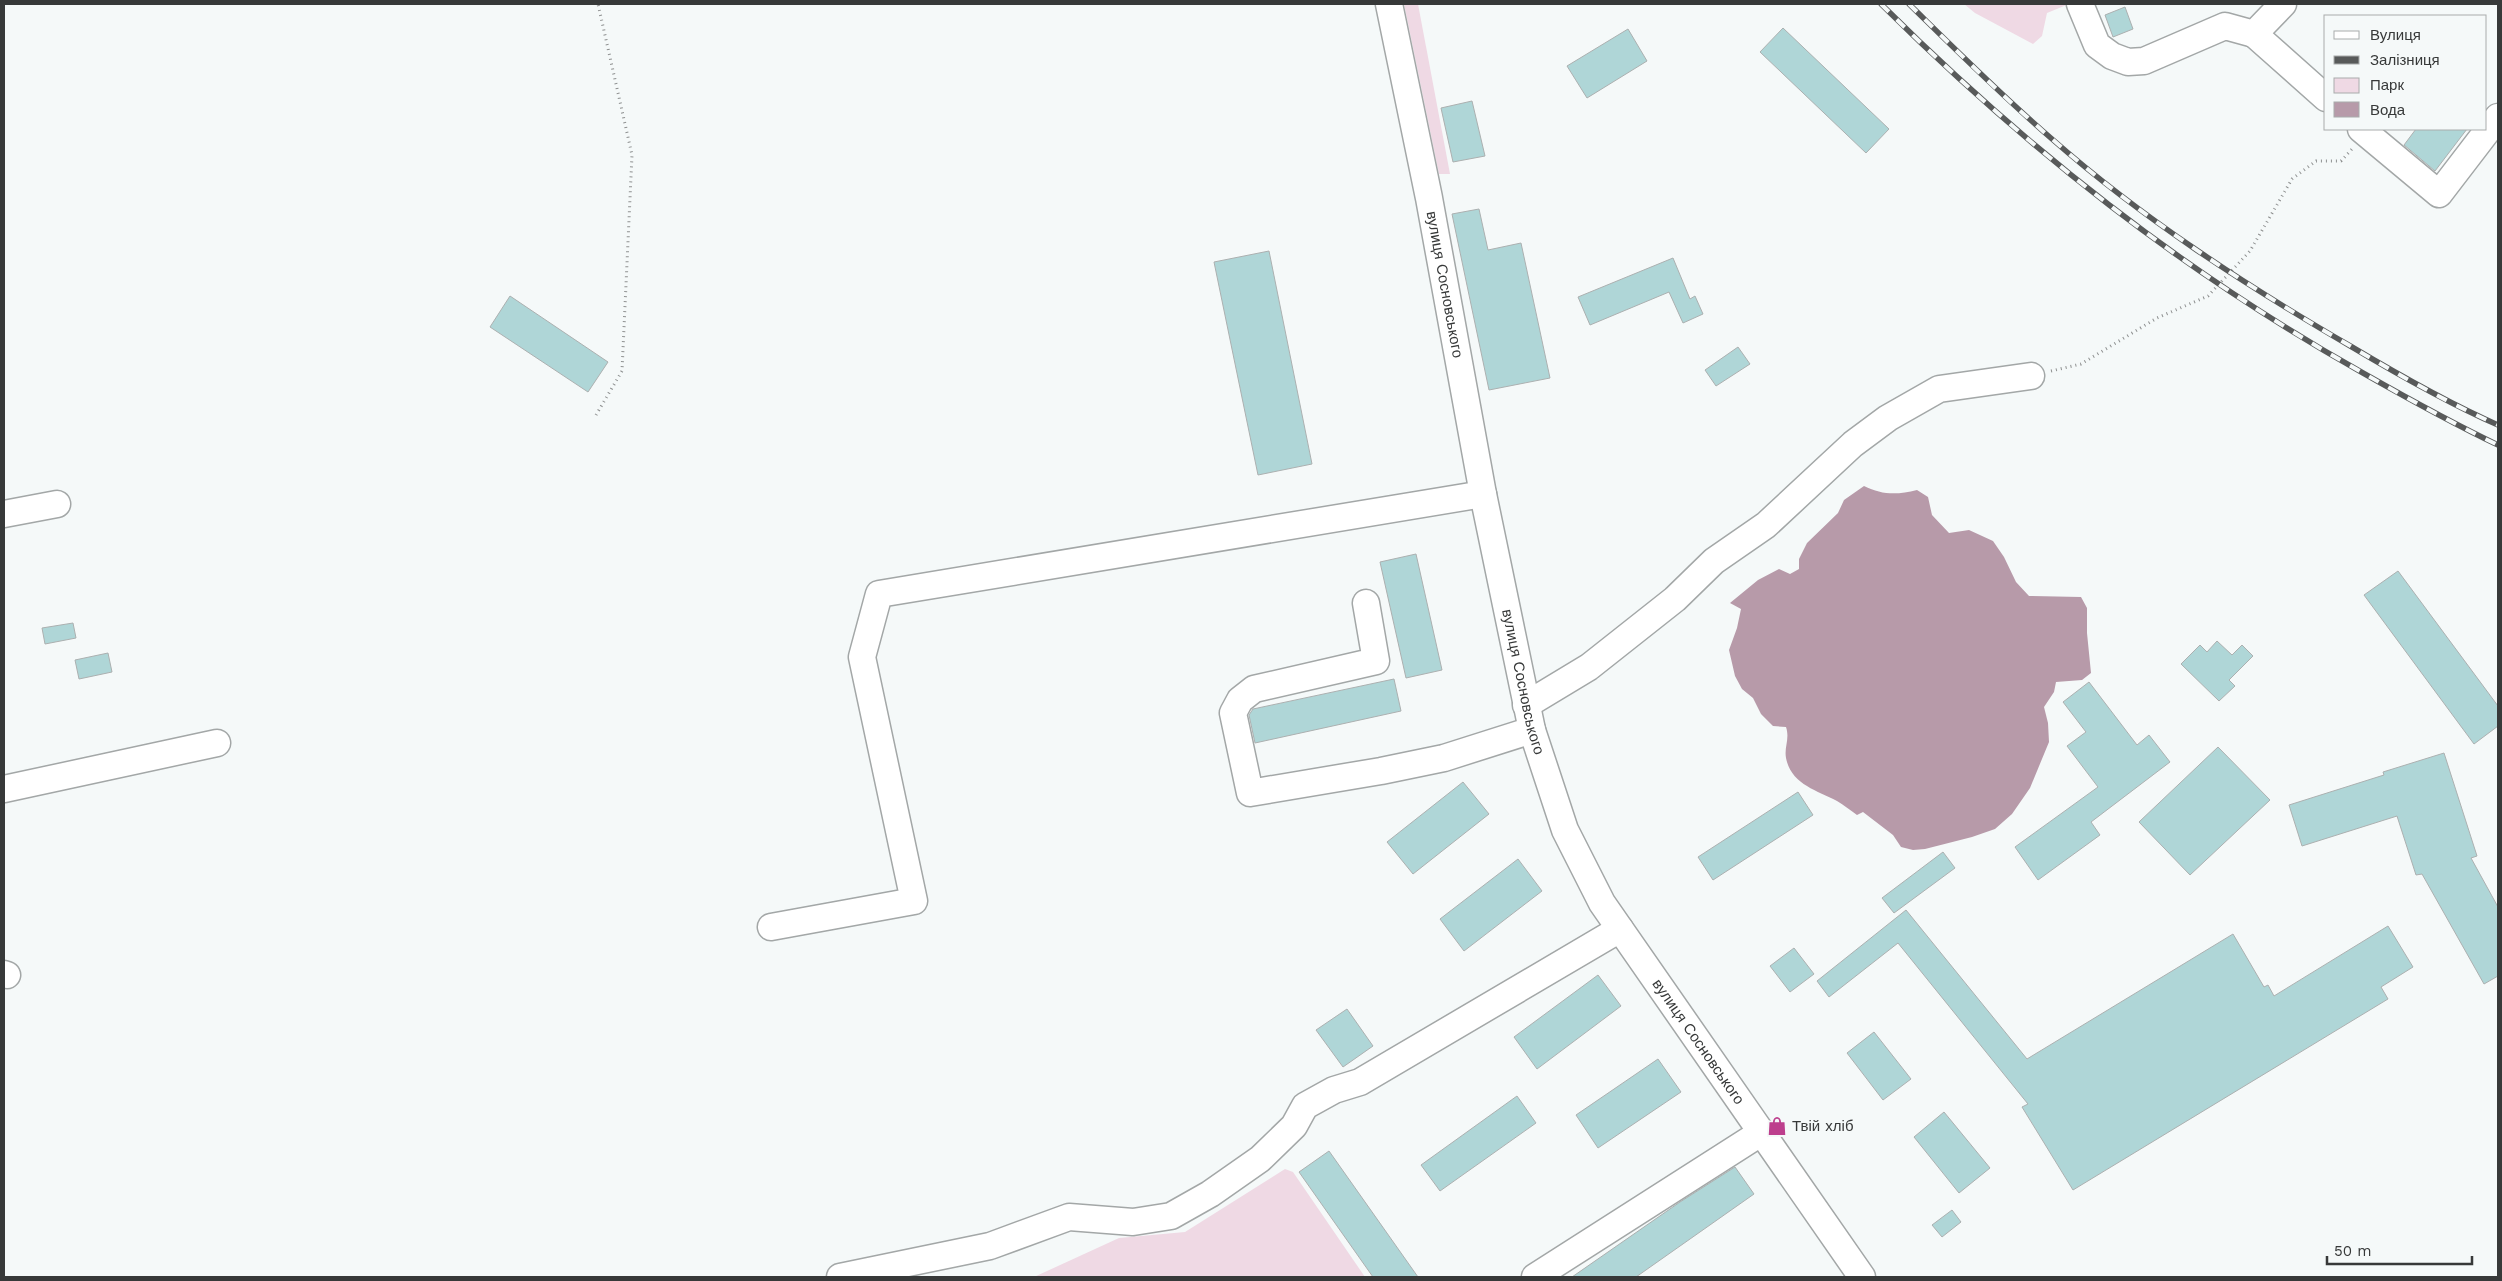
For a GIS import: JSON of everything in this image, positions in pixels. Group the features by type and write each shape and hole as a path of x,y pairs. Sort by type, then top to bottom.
{"street":[{"name":"вулиця Сосновського","path":"1389,4 1429,198 1484,494 1526,705 1532,730 1564,830 1602,903 1862,1277"},
{"path":"2080,4 2097,45 2112,56 2128,62 2144,61 2225,26 2254,34 2324,96"},
{"path":"2254,34 2283,4"},
{"path":"2363,131 2439,194 2498,117"},
{"path":"1526,705 1589,667 1667,606 1714,561 1766,526 1854,444 1888,418 1939,390 2031,376"},
{"path":"771,927 914,901 862,657 879,594 1484,494"},
{"path":"4,514 57,504"},
{"path":"1366,603 1376,661 1254,689 1240,700 1233,713 1250,793 1381,771 1444,758 1532,730"},
{"path":"4,789 217,743"},
{"path":"840,1277 990,1246 1069,1217 1133,1222 1171,1216 1210,1194 1260,1159 1294,1126 1305,1106 1334,1090 1360,1082 1620,929"},
{"path":"1535,1277 1762,1132"}],"path":[{"path":"596,415 622,371 632,155 598,4"},
{"path":"2031,376 2081,364 2158,318 2208,296 2250,251 2292,180 2316,161 2341,161 2363,131"}],"green space":[{"path":"1404,4 1418,4 1450,174 1439,174"},
{"path":"1964,4 2069,4 2047,13 2042,36 2033,44 1975,13"},
{"path":"1285,1169 1293,1172 1365,1277 1034,1277 1119,1238 1185,1232"}],"water":[{"path":"1864,486 1890,493 1917,490 1928,497 1932,515 1949,533 1969,530 1993,541 2004,557 2016,582 2029,596 2081,597 2087,608 2087,633 2091,673 2082,680 2056,682 2054,692 2044,707 2048,723 2049,742 2030,788 2012,814 1995,829 1925,849 1913,850 1901,847 1893,835 1863,812 1857,815 1840,803 1805,785 1793,774 1786,758 1786,727 1773,726 1761,714 1753,698 1742,689 1735,676 1729,650 1741,609 1730,603 1758,580 1779,569 1790,574 1799,569 1799,559 1807,543 1838,513 1844,500"}],"building":[{"path":"2125,7 2133,29 2113,37 2105,15"},
{"path":"1783,28 1889,129 1866,153 1760,52"},
{"path":"1628,29 1647,61 1587,98 1567,66"},
{"path":"1472,101 1485,156 1453,162 1441,108"},
{"path":"2415,130 2466,130 2435,171 2404,145"},
{"path":"1479,209 1488,250 1521,243 1550,378 1489,390 1452,214"},
{"path":"1269,251 1312,464 1258,475 1214,262"},
{"path":"1673,258 1690,299 1695,296 1703,314 1683,323 1669,292 1590,325 1578,297"},
{"path":"510,296 608,362 588,392 490,327"},
{"path":"1738,347 1750,364 1716,386 1705,370"},
{"path":"1416,554 1442,670 1406,678 1380,562"},
{"path":"2398,571 2498,706 2498,726 2474,744 2364,595"},
{"path":"73,623 76,638 45,644 42,628"},
{"path":"2217,641 2232,655 2242,645 2253,656 2229,680 2235,686 2219,701 2181,664 2200,645 2207,652"},
{"path":"108,653 112,672 79,679 75,660"},
{"path":"1394,679 1401,711 1255,743 1249,715 1253,709"},
{"path":"2089,682 2137,745 2149,735 2170,762 2091,822 2100,835 2038,880 2015,847 2098,787 2067,746 2086,732 2063,702"},
{"path":"2218,747 2270,800 2190,875 2139,822"},
{"path":"2444,753 2477,856 2471,858 2498,907 2498,976 2484,984 2422,874 2416,875 2397,816 2302,846 2289,805 2384,775 2383,772"},
{"path":"1463,782 1489,814 1413,874 1387,842"},
{"path":"1798,792 1813,815 1713,880 1698,857"},
{"path":"1943,852 1955,868 1894,913 1882,898"},
{"path":"1518,859 1542,891 1464,951 1440,919"},
{"path":"1906,910 2027,1059 2233,934 2264,987 2268,985 2274,996 2388,926 2413,967 2381,987 2388,999 2073,1190 2022,1107 2028,1104 1898,943 1829,997 1817,981"},
{"path":"1794,948 1814,974 1790,992 1770,966"},
{"path":"1598,975 1621,1006 1537,1069 1514,1037"},
{"path":"1347,1009 1373,1046 1343,1067 1316,1030"},
{"path":"1874,1032 1911,1079 1883,1100 1847,1053"},
{"path":"1658,1059 1681,1092 1598,1148 1576,1115"},
{"path":"1517,1096 1536,1123 1440,1191 1421,1165"},
{"path":"1944,1112 1990,1168 1959,1193 1914,1137"},
{"path":"1329,1151 1418,1277 1373,1277 1299,1172"},
{"path":"1735,1167 1754,1194 1636,1277 1572,1277 1680,1202"},
{"path":"1952,1210 1961,1222 1942,1237 1932,1225"}],"railway":[{"path":"1881,4 1936,58 2050,158 2170,250 2296,334 2413,401 2498,445"},
{"path":"1909,4 2033,123 2122,197 2159,224 2313,324 2424,388 2498,425"}],"place":[{"name":"Твій хліб","path":"1777,1126"}]}
